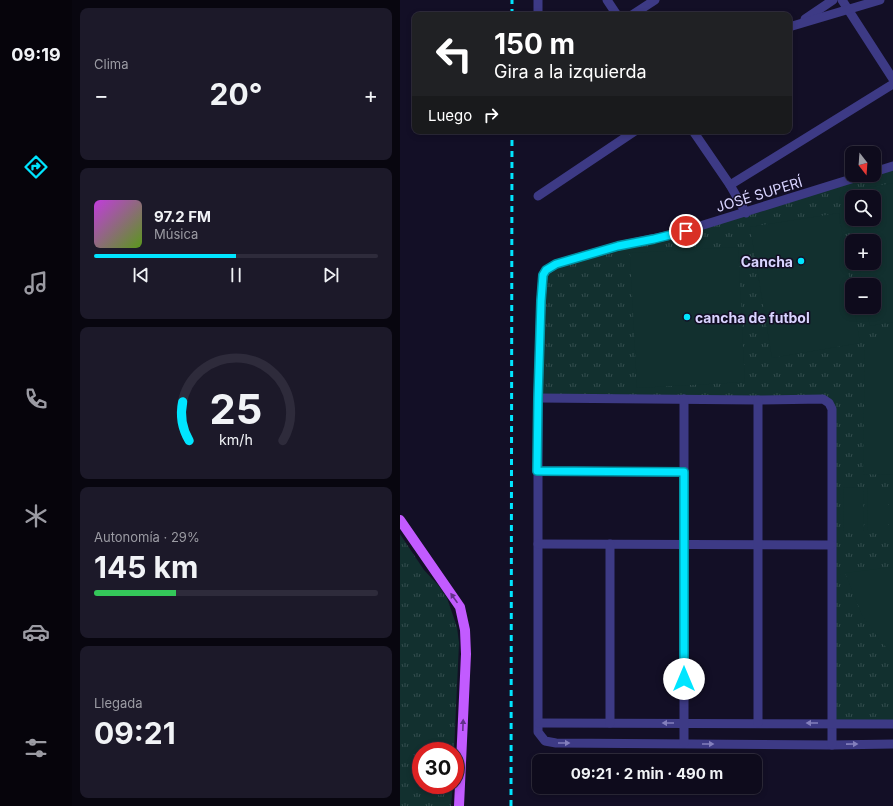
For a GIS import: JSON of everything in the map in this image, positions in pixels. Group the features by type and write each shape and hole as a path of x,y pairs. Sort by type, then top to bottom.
{"main road":[{"path":"400,520 460,607 465,630 466,654 459,806"},
{"path":"400,528 436,572"}],"street":[{"path":"538,0 538,12"},
{"path":"607,0 615,12"},
{"path":"637,12 655,0"},
{"path":"793,25 833,0"},
{"path":"842,0 893,79"},
{"path":"793,25 880,0"},
{"path":"730,185 893,84"},
{"path":"538,196 631,134"},
{"path":"695,134 730,185 746,213"},
{"path":"881,170 893,166"},
{"name":"JOSÉ SUPERÍ","path":"538,398 541,301 543,275 546,270 556,264 618,246 671,235 845,181"},
{"path":"832,744 831,405 823,399 758,400 538,398 538,732 545,741 556,743 684,743 832,744 893,744"},
{"path":"684,399 684,743"},
{"path":"758,400 758,723"},
{"path":"537,471 684,472"},
{"path":"538,544 832,544"},
{"path":"610,544 610,723"},
{"path":"539,723 893,724"}],"green space":[{"path":"893,164 893,722 831,723 831,405 823,399 538,398 547,270 845,179 845,182 881,182 881,171"},
{"path":"893,183 893,322 870,326 867,314 881,314 881,278 862,278 860,270 881,270 881,234 854,234 853,226 881,226 881,190 853,190"},
{"name":"Cancha","path":"839,213 845,251 845,270 848,270 849,278 845,278 845,314 855,314 860,343 772,358 750,227"},
{"name":"cancha de futbol","path":"738,247 745,382 637,388 630,253"},
{"path":"865,340 893,340 893,475 863,474"},
{"path":"863,487 864,532 844,532 843,488"},
{"path":"867,487 888,487 888,531 868,531"},
{"path":"400,534 424,570 438,585 447,598 457,627 459,643 454,742 412,742 412,794 452,794 451,806 400,806"},
{"path":"893,567 893,654 881,642 862,615 845,573"}],"railway":[{"path":"512,0 512,12"},
{"path":"511,806 512,134"}],"place":[{"name":"Cancha","path":"801,261"},
{"name":"cancha de futbol","path":"687,317"}],"route":[{"path":"684,679 684,472 537,471 537,427 541,301 543,275 546,270 556,264 625,244 636,243 686,231"}]}
